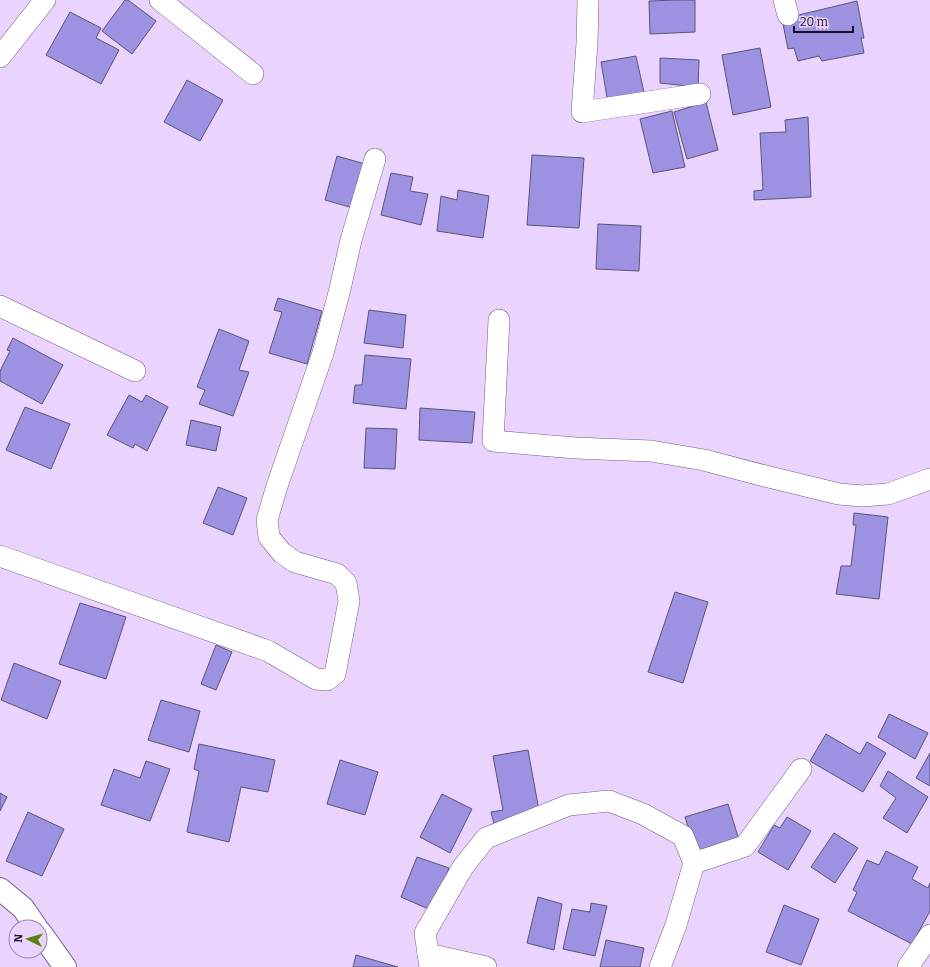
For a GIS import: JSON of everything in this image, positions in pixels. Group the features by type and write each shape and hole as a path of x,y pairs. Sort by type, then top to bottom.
{"street":[{"path":"0,57 45,0"},
{"path":"160,0 252,74"},
{"path":"588,0 587,43 582,112 700,94"},
{"path":"0,556 268,651 316,679 327,680 335,674 350,601 346,583 337,574 295,562 282,553 269,537 267,520 277,486 323,353 340,290 351,240 375,159"},
{"path":"0,306 135,371"},
{"path":"499,320 493,441 575,448 652,450 704,460 839,494 862,496 888,494 930,479"},
{"path":"694,863 745,846 800,768"},
{"path":"486,967 429,960 425,933 463,867 486,838 569,806 609,801 643,814 683,836 694,863 676,925 660,967"},
{"path":"0,889 23,908 31,919"},
{"path":"908,967 930,935"},
{"path":"48,943 65,967"}],"building":[{"path":"125,0 128,0 156,21 132,54 102,31"},
{"path":"695,0 695,32 650,34 649,1"},
{"path":"857,1 864,38 861,38 864,53 822,61 819,56 798,61 794,48 788,49 782,19"},
{"path":"70,12 101,28 96,38 119,50 101,84 46,55"},
{"path":"760,48 771,107 733,115 722,55"},
{"path":"636,56 645,97 608,103 601,62"},
{"path":"660,58 699,60 698,87 660,83"},
{"path":"187,80 223,100 200,141 164,122"},
{"path":"706,102 718,150 687,159 674,112"},
{"path":"672,111 685,167 653,173 640,119"},
{"path":"808,117 811,197 754,200 754,191 763,190 760,133 786,132 785,120"},
{"path":"532,155 584,158 579,228 527,225"},
{"path":"337,156 365,164 353,208 325,200"},
{"path":"391,173 413,177 410,191 428,194 421,225 381,215"},
{"path":"458,190 489,196 483,238 437,231 441,196 457,200"},
{"path":"598,224 641,226 639,271 596,269"},
{"path":"278,298 322,311 307,364 269,353 282,312 274,310"},
{"path":"369,310 406,315 403,348 364,343"},
{"path":"219,329 249,341 239,370 249,372 233,416 199,404 205,390 197,387"},
{"path":"13,338 63,365 42,404 0,381 0,371 10,351 7,350"},
{"path":"365,355 411,359 406,409 353,403 355,385 362,385"},
{"path":"129,395 142,402 146,395 168,407 147,451 135,444 133,448 107,435"},
{"path":"25,407 70,424 51,469 6,450"},
{"path":"420,408 475,412 472,443 419,440"},
{"path":"191,420 221,427 216,451 186,445"},
{"path":"366,428 397,429 395,469 364,468"},
{"path":"218,487 247,498 233,535 203,523"},
{"path":"854,513 888,517 879,599 836,594 841,566 851,566 856,525 853,525"},
{"path":"675,592 708,602 683,683 648,672"},
{"path":"80,603 126,617 106,679 59,664"},
{"path":"216,645 232,652 216,690 201,684"},
{"path":"14,663 61,681 47,719 1,700"},
{"path":"161,700 200,711 189,752 148,740"},
{"path":"889,714 928,733 915,759 878,737"},
{"path":"826,734 860,754 867,742 886,753 863,792 810,761"},
{"path":"199,744 275,760 268,792 241,787 229,842 187,832 199,771 194,769"},
{"path":"528,750 540,816 494,824 491,812 503,810 493,756"},
{"path":"930,753 930,786 916,778"},
{"path":"340,760 378,772 365,815 327,804"},
{"path":"146,761 170,769 150,821 101,805 114,769 140,778"},
{"path":"888,771 928,797 907,833 883,818 896,798 880,786"},
{"path":"0,793 7,797 0,811"},
{"path":"442,794 472,809 450,853 420,837"},
{"path":"728,804 739,840 697,853 685,817"},
{"path":"28,812 64,829 42,876 6,861"},
{"path":"787,817 811,831 788,870 758,852 774,825 780,828"},
{"path":"834,833 858,848 835,883 811,867"},
{"path":"886,851 918,867 912,879 928,888 930,883 930,911 912,944 848,911 857,892 853,890 867,860 879,865"},
{"path":"417,857 449,868 433,911 401,897"},
{"path":"538,897 562,904 554,950 527,943"},
{"path":"591,903 607,906 595,956 563,949 572,909 590,912"},
{"path":"784,905 819,919 801,965 766,952"},
{"path":"606,940 644,948 640,967 600,967"},
{"path":"356,955 398,967 353,967"}]}
